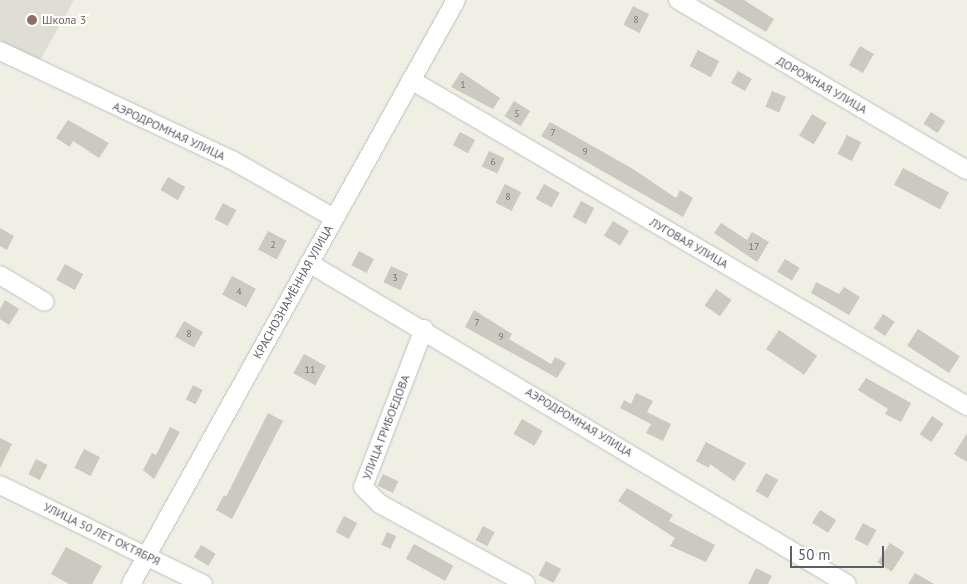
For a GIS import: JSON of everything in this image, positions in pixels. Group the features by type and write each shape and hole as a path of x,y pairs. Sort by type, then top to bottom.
{"street":[{"name":"КРАСНОЗНАМЁННАЯ УЛИЦА","path":"131,584 456,0"},
{"name":"ДОРОЖНАЯ УЛИЦА","path":"678,0 967,170"},
{"name":"АЭРОДРОМНАЯ УЛИЦА","path":"0,51 232,160 334,218"},
{"name":"ЛУГОВАЯ УЛИЦА","path":"411,80 967,406"},
{"name":"АЭРОДРОМНАЯ УЛИЦА","path":"309,263 424,329 847,584"},
{"path":"0,275 45,302"},
{"name":"УЛИЦА ГРИБОЕДОВА","path":"424,329 363,487 380,504 526,584"},
{"name":"УЛИЦА 50 ЛЕТ ОКТЯБРЯ","path":"0,485 204,584"}],"shaded area":[{"name":"Школа 3","path":"0,0 74,0 39,62 0,40"}],"building":[{"path":"713,0 744,0 774,19 766,32"},
{"path":"633,6 649,14 640,33 623,25"},
{"path":"860,46 874,54 863,73 849,65"},
{"path":"698,50 719,61 711,77 690,66"},
{"path":"738,71 752,79 745,91 731,83"},
{"path":"461,72 500,98 493,109 451,87"},
{"path":"772,91 786,97 779,113 765,107"},
{"path":"514,101 530,111 521,126 504,116"},
{"path":"931,112 945,121 938,133 923,124"},
{"path":"812,114 827,123 814,144 799,135"},
{"path":"68,120 109,143 99,158 73,141 70,147 56,138"},
{"path":"550,122 633,169 676,198 680,190 693,198 683,217 541,136"},
{"path":"460,132 475,140 468,153 453,145"},
{"path":"847,135 861,142 852,161 837,154"},
{"path":"489,151 504,158 497,174 482,166"},
{"path":"903,168 949,192 940,209 894,185"},
{"path":"168,177 185,187 178,200 160,190"},
{"path":"505,184 521,192 512,211 495,203"},
{"path":"544,184 560,193 552,208 536,199"},
{"path":"581,201 594,208 586,224 573,217"},
{"path":"223,203 236,210 228,226 215,219"},
{"path":"613,221 629,231 620,245 604,235"},
{"path":"721,223 747,240 752,232 769,242 757,262 714,233"},
{"path":"0,228 14,236 7,250 0,246"},
{"path":"268,231 287,241 277,259 258,250"},
{"path":"359,251 374,259 366,273 351,265"},
{"path":"785,259 800,268 792,281 777,272"},
{"path":"65,264 83,274 75,290 56,280"},
{"path":"391,266 408,274 401,290 383,282"},
{"path":"232,276 256,289 246,307 222,295"},
{"path":"816,282 839,294 844,287 860,297 849,315 811,293"},
{"path":"716,289 732,300 720,316 705,305"},
{"path":"5,300 19,309 9,325 0,319 0,309"},
{"path":"474,310 512,334 509,339 551,364 555,357 566,363 557,378 465,327"},
{"path":"883,314 895,322 885,336 873,328"},
{"path":"184,321 203,332 194,348 175,337"},
{"path":"918,329 960,356 949,373 907,346"},
{"path":"779,330 817,356 804,375 766,349"},
{"path":"304,354 326,366 315,385 293,373"},
{"path":"866,378 911,403 901,422 885,414 888,409 858,390"},
{"path":"193,385 203,390 196,404 186,399"},
{"path":"636,393 653,401 647,412 671,424 663,441 646,433 651,424 620,408 624,400 631,404"},
{"path":"268,413 283,421 232,519 216,510 224,495 226,497"},
{"path":"932,416 944,424 931,442 920,434"},
{"path":"522,419 543,431 534,446 514,434"},
{"path":"170,427 180,432 154,479 143,470 152,453 156,455"},
{"path":"967,433 967,462 954,454"},
{"path":"0,438 12,444 0,468"},
{"path":"706,442 746,463 734,481 710,464 709,468 696,461"},
{"path":"84,449 100,457 91,476 74,468"},
{"path":"36,459 48,465 40,480 28,474"},
{"path":"766,473 778,480 768,498 756,491"},
{"path":"383,474 398,481 393,493 378,486"},
{"path":"627,488 673,515 669,521 715,545 706,562 670,546 675,538 618,501"},
{"path":"820,510 836,520 828,533 812,523"},
{"path":"344,516 357,523 349,539 336,532"},
{"path":"863,523 876,530 868,546 855,539"},
{"path":"483,526 495,532 487,546 476,540"},
{"path":"387,532 396,536 390,549 381,545"},
{"path":"890,543 904,552 892,572 877,562"},
{"path":"414,544 453,566 445,581 406,559"},
{"path":"201,545 216,554 208,566 194,557"},
{"path":"66,547 102,566 92,584 69,584 51,574"},
{"path":"546,561 561,569 553,583 538,575"},
{"path":"756,568 772,576 768,584 748,584"},
{"path":"915,573 934,584 908,584"}],"place":[{"name":"Школа 3","path":"32,20"}]}
